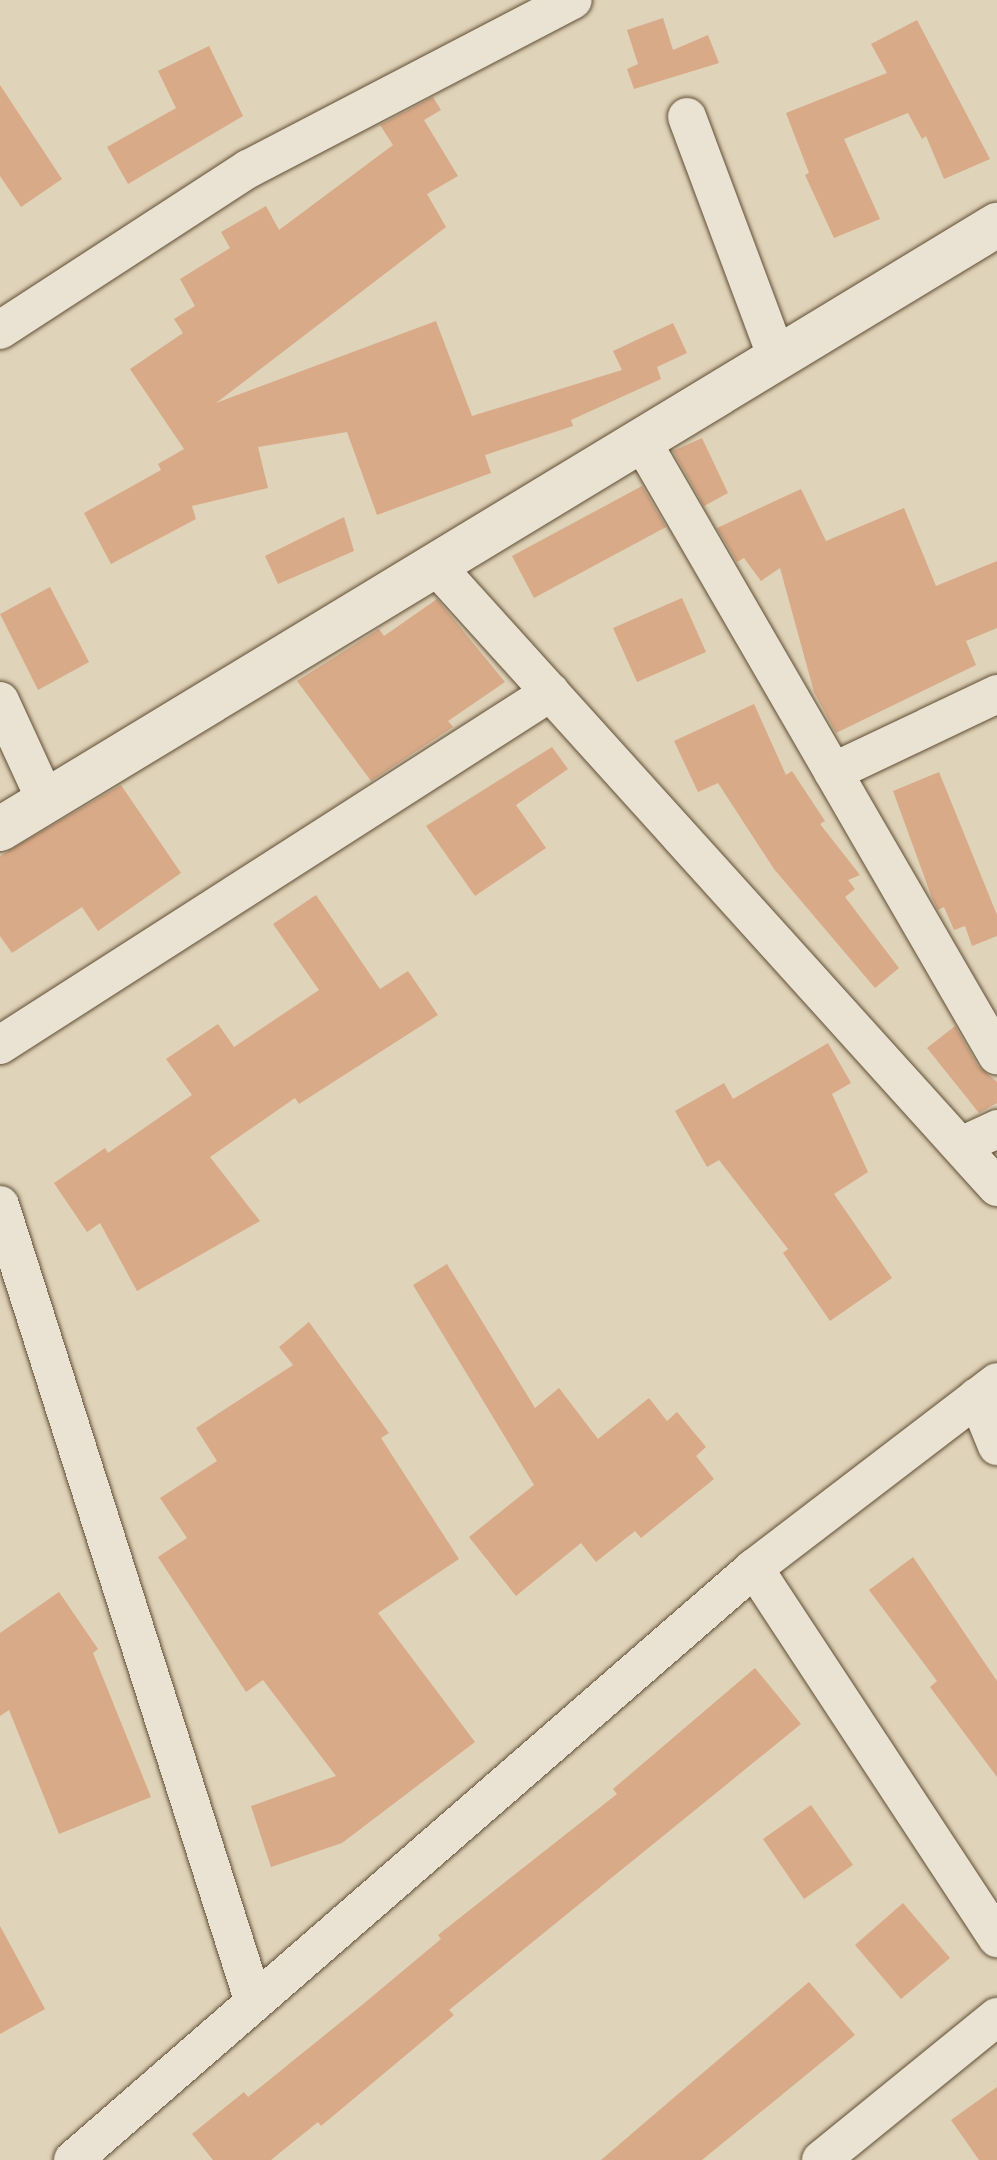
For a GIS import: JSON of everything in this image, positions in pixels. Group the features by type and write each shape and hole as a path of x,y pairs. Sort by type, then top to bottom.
{"street":[{"path":"0,330 248,169 573,0"},
{"path":"687,117 777,358"},
{"path":"0,829 997,225"},
{"path":"641,440 997,1055"},
{"path":"436,566 997,1187"},
{"path":"0,1045 551,692"},
{"path":"833,772 997,694"},
{"path":"0,701 46,801"},
{"path":"961,1146 997,1129"},
{"path":"0,1205 254,2003"},
{"path":"73,2160 754,1568 987,1389 997,1446"},
{"path":"754,1568 997,1938"},
{"path":"821,2160 997,2017"}],"building":[{"path":"663,18 673,50 708,35 719,63 634,89 627,69 638,64 627,30"},
{"path":"917,20 990,159 944,179 926,136 922,139 908,113 844,139 880,219 834,238 805,175 809,173 786,113 887,73 871,44"},
{"path":"209,46 243,116 128,184 107,147 176,108 158,71"},
{"path":"0,85 62,179 21,207 0,176"},
{"path":"433,97 441,110 424,120 458,176 427,194 446,227 216,403 436,321 472,416 622,370 613,351 673,323 687,353 657,367 661,379 571,420 573,426 485,455 491,473 377,515 347,432 258,447 268,488 192,506 196,519 111,564 84,513 161,470 158,464 184,449 130,369 183,333 174,319 195,306 180,279 230,248 221,232 266,206 279,230 393,145 380,125"},
{"path":"702,438 728,493 704,506 673,451"},
{"path":"642,486 666,527 534,598 512,556"},
{"path":"801,489 826,541 904,508 936,586 997,561 997,628 966,641 976,665 836,733 814,692 780,568 761,581 744,558 737,562 717,528"},
{"path":"344,517 354,551 278,584 265,556"},
{"path":"50,587 89,662 38,690 0,614"},
{"path":"682,598 706,652 637,682 613,628"},
{"path":"437,599 505,682 448,721 453,727 371,781 297,681 379,629 384,636"},
{"path":"754,704 786,775 792,771 825,821 820,824 860,875 848,880 855,889 845,897 899,968 875,988 774,869 718,783 698,792 674,741"},
{"path":"552,747 568,769 516,805 546,848 475,896 426,826"},
{"path":"939,772 997,915 997,936 972,946 965,926 954,930 944,907 938,910 893,791"},
{"path":"121,785 181,873 98,931 82,907 12,953 0,936 0,856"},
{"path":"316,895 380,989 408,971 438,1015 299,1104 295,1098 210,1157 260,1221 137,1291 100,1223 87,1232 54,1183 105,1148 108,1153 192,1095 166,1059 218,1024 234,1047 319,990 273,924"},
{"path":"955,1026 978,1066 997,1082 997,1103 979,1113 927,1048"},
{"path":"828,1043 851,1083 832,1094 868,1172 834,1194 892,1278 830,1321 783,1253 788,1249 719,1160 707,1167 675,1111 724,1083 733,1099"},
{"path":"447,1264 535,1408 559,1388 598,1439 649,1398 667,1421 677,1412 706,1447 696,1456 714,1479 641,1538 635,1531 596,1562 581,1543 516,1596 469,1537 534,1485 413,1285"},
{"path":"309,1322 389,1433 381,1438 459,1559 378,1613 475,1742 342,1843 271,1867 251,1806 336,1776 263,1680 246,1692 158,1557 187,1538 160,1498 217,1461 196,1428 293,1365 279,1347"},
{"path":"913,1557 997,1681 997,1777 930,1687 937,1681 869,1590"},
{"path":"59,1592 98,1649 93,1653 151,1797 59,1834 9,1710 0,1716 0,1633"},
{"path":"755,1668 801,1724 449,2010 454,2015 321,2126 318,2122 271,2160 213,2160 192,2134 244,2092 248,2097 441,1939 438,1935 617,1794 613,1789"},
{"path":"811,1805 853,1865 804,1899 763,1839"},
{"path":"903,1903 950,1958 901,1999 855,1945"},
{"path":"0,1926 45,2009 0,2034"},
{"path":"809,1982 855,2035 702,2160 601,2160"},
{"path":"997,2087 997,2160 979,2160 951,2120"}]}
